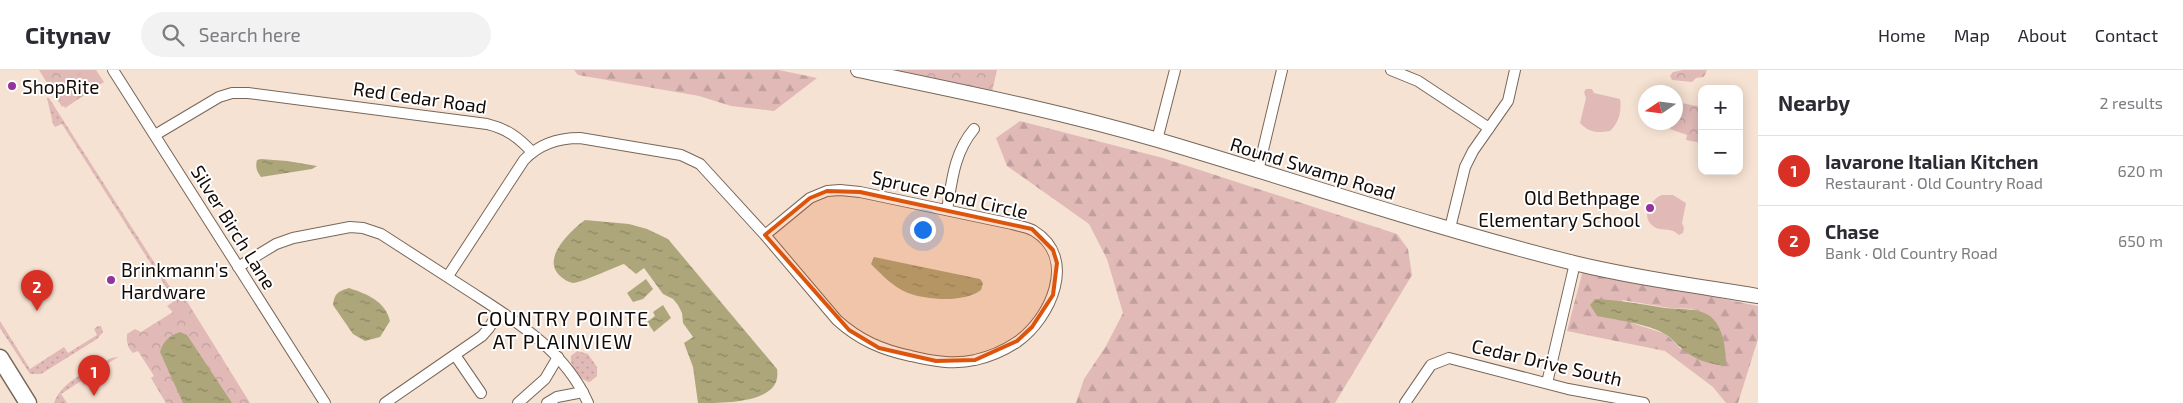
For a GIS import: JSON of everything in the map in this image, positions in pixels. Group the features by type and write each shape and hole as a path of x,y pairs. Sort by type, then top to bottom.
{"main road":[{"name":"Round Swamp Road","path":"858,70 1022,105 1158,140 1361,204 1576,263 1620,273 1758,296"},
{"path":"0,358 23,401"}],"street":[{"name":"Silver Birch Lane","path":"113,70 325,403"},
{"path":"1158,140 1175,70"},
{"path":"1258,171 1282,70"},
{"path":"1391,70 1418,81 1489,128"},
{"path":"1450,228 1465,167 1508,100 1515,70"},
{"name":"Red Cedar Road","path":"154,135 219,97 232,93 248,93 487,124 505,129 520,139 532,152"},
{"path":"947,210 955,161 963,141 974,129"},
{"name":"Spruce Pond Circle","path":"532,152 565,138 580,138 682,156 700,164 765,235 837,320 863,340 879,348 936,361 975,360 996,353 1017,341 1032,327 1046,309 1058,278 1057,263 1053,250 1044,238 1032,230 860,192 827,191 810,198 765,235"},
{"path":"448,276 509,183 532,152"},
{"path":"238,267 276,244 293,238 350,227 363,228 381,234 448,276 536,337 558,358 583,392 588,403"},
{"path":"1547,383 1576,263"},
{"path":"384,403 482,336 499,310"},
{"path":"455,355 481,393"},
{"path":"518,403 546,379 558,358"},
{"name":"Cedar Drive South","path":"1405,403 1424,372 1431,365 1443,359 1459,360 1568,389 1644,403"},
{"path":"547,403 557,397 583,392"}],"highlighted area":[{"path":"827,191 860,192 1032,229 1053,250 1057,263 1053,295 1032,327 1017,341 975,360 936,361 879,348 849,330 765,235 810,198"}],"green space":[{"path":"39,70 96,70 104,82 65,108 64,106 62,107"},
{"path":"86,70 94,83 66,101 58,88"},
{"path":"574,70 779,70 817,78 774,111 731,106 699,96 578,75"},
{"path":"861,70 997,70 991,96"},
{"path":"1707,70 1704,77 1696,78 1692,82 1672,80 1670,76 1673,72"},
{"path":"1586,89 1592,89 1594,93 1620,99 1621,108 1619,116 1616,124 1610,131 1594,131 1587,129 1580,123 1586,98 1584,92"},
{"path":"47,98 49,98 170,287 167,289 62,124 55,127 53,124"},
{"path":"1683,103 1698,106 1698,142 1686,140 1687,135 1673,130 1683,130"},
{"path":"1020,121 1163,158 1397,234 1408,249 1412,275 1335,403 1076,403 1084,379 1106,346 1123,313 1107,259 1089,224 1007,166 996,138"},
{"path":"1662,195 1673,195 1686,203 1682,223 1683,233 1679,235 1670,230 1655,228 1647,218 1648,208 1654,200"},
{"path":"1583,270 1758,306 1758,339 1738,403 1726,403 1713,387 1665,351 1567,331","holes":["1622,300 1670,308 1693,309 1681,349 1666,334 1632,323"]},
{"path":"183,295 250,403 166,403 151,378 154,376 138,351 133,353 130,349 127,342 127,334 135,329 141,332 173,312 167,306"},
{"path":"0,321 30,369 64,347 68,353 97,335 94,329 98,326 101,326 103,332 97,339 41,374 30,374 0,328"},
{"path":"577,351 588,354 597,367 597,376 590,382 579,376 573,368 571,356"},
{"path":"118,357 61,394 67,403 54,403 63,388 70,382 86,371 111,358"}],"water":[{"path":"257,160 317,166 312,169 261,177 256,165"},
{"path":"585,220 629,224 647,229 668,239 777,369 777,380 771,389 763,395 751,399 698,403 693,367 684,343 693,337 683,323 682,313 678,305 673,299 663,294 644,268 636,274 624,264 583,281 573,283 559,275 554,261 556,253 572,231"},
{"path":"874,257 980,279 983,283 981,290 974,294 955,299 935,299 916,295 897,287 884,276 871,264"},
{"path":"646,279 653,289 643,299 633,302 627,293"},
{"path":"349,288 369,296 380,303 388,314 390,321 380,337 365,341 353,334 333,305 337,294"},
{"path":"1595,299 1694,310 1705,313 1715,321 1721,332 1725,346 1726,366 1708,363 1696,358 1667,335 1658,331 1632,323 1597,316 1590,305"},
{"path":"663,305 671,318 654,332 647,322 655,316 653,312"},
{"path":"180,332 187,335 232,403 183,403 160,352 167,339"}],"place":[{"name":"ShopRite","path":"12,86"},
{"name":"Old Bethpage Elementary School","path":"1650,208"},
{"name":"Brinkmann's Hardware","path":"111,280"},
{"name":"Chase","path":"37,311"},
{"name":"Iavarone Italian Kitchen","path":"94,396"}],"district":[{"name":"COUNTRY POINTE AT PLAINVIEW","path":"563,330"}]}
